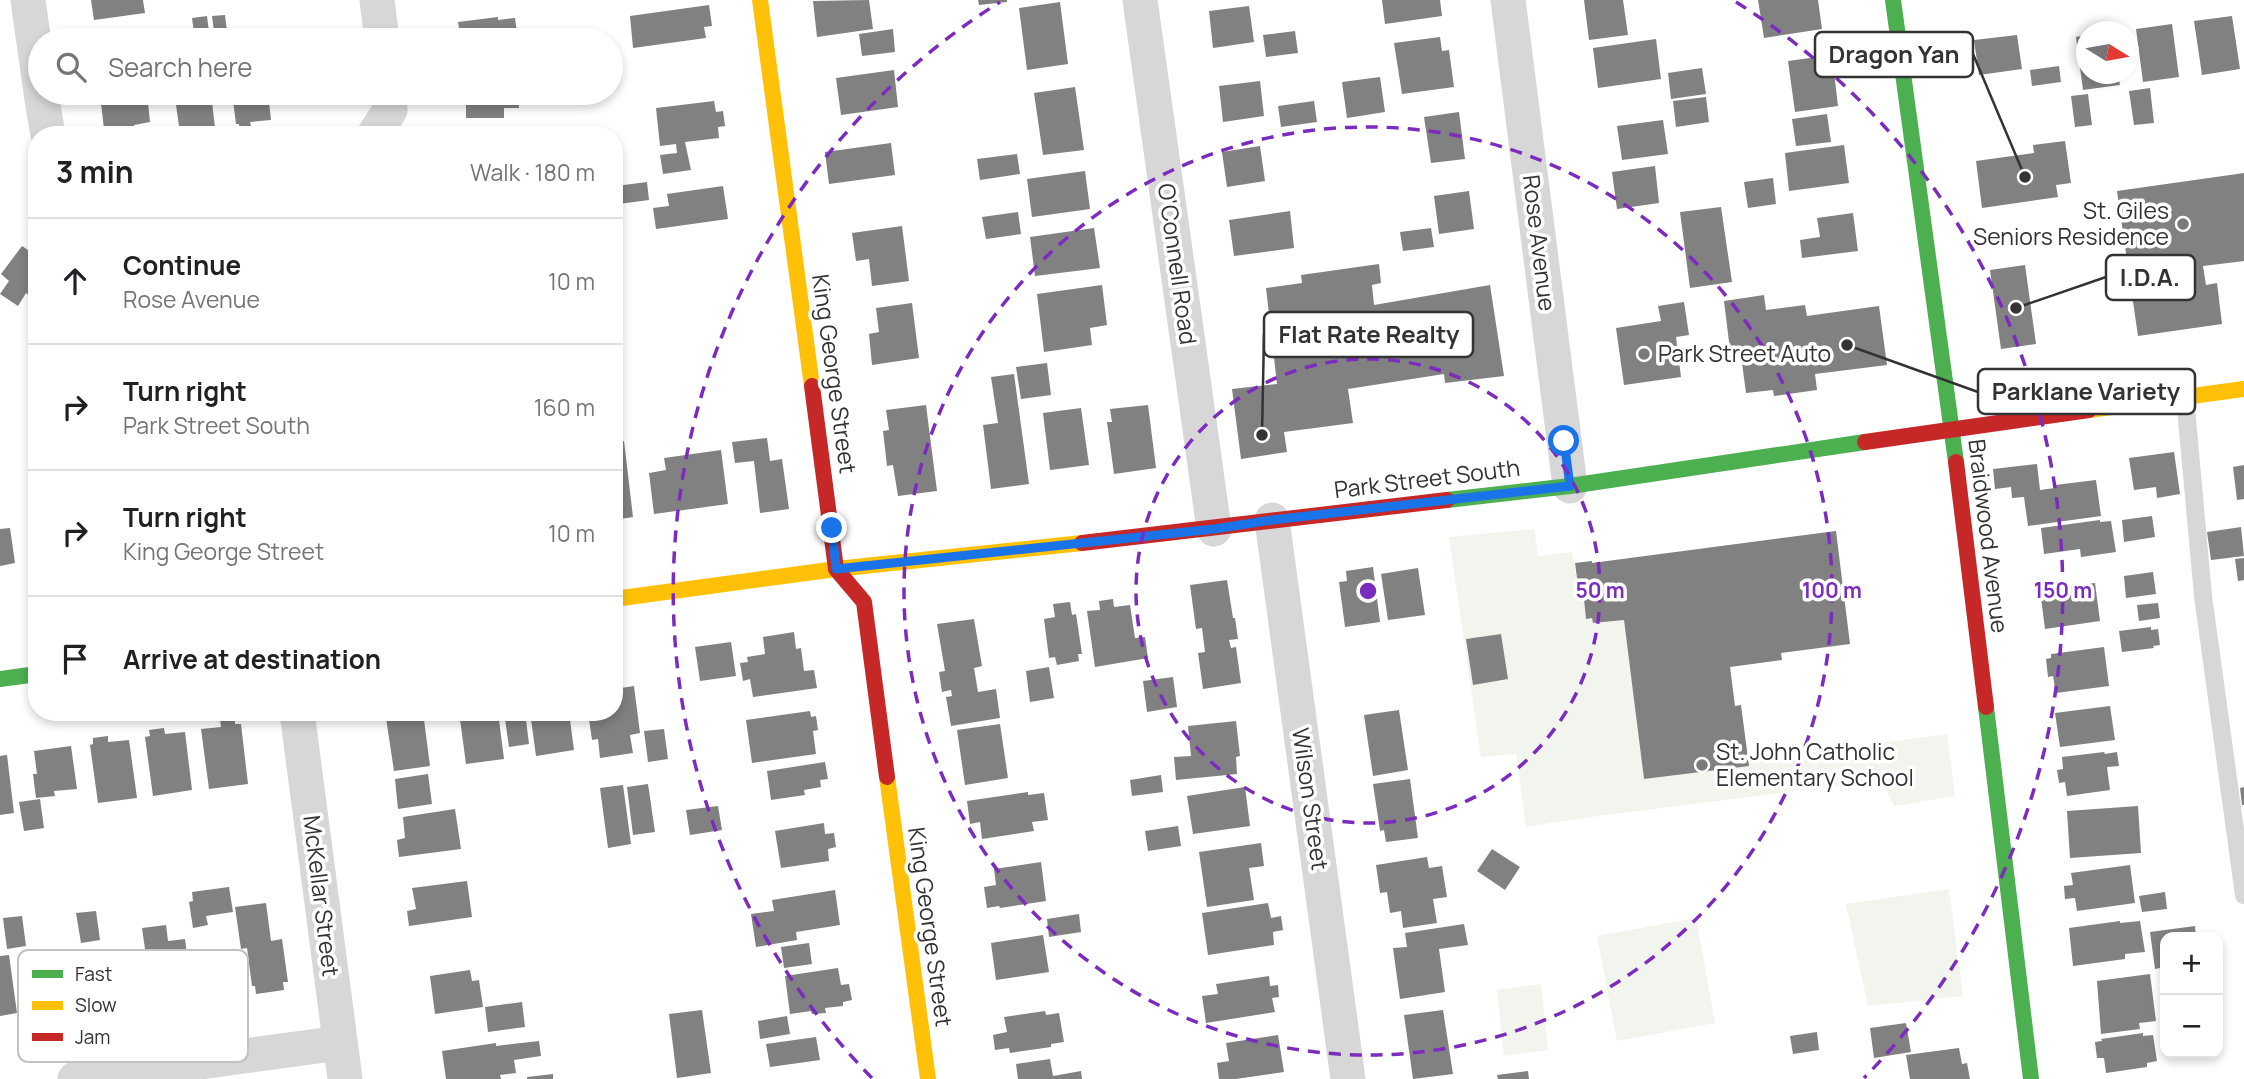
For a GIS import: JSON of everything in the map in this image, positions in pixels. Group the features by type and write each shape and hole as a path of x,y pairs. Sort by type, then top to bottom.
{"street":[{"path":"28,0 32,28"},
{"path":"377,0 380,28"},
{"name":"King George Street","path":"760,0 836,569 863,602 928,1079"},
{"name":"O'Connell Road","path":"1140,0 1214,529"},
{"name":"Rose Avenue","path":"1508,0 1570,486"},
{"name":"Braidwood Avenue","path":"1894,0 1951,429 2031,1079"},
{"path":"43,105 46,126"},
{"path":"380,126 390,110 389,105"},
{"name":"Park Street South","path":"623,598 836,569 1214,529 1570,486 1951,429 2244,389"},
{"name":"Wilson Street","path":"1272,520 1348,1079"},
{"path":"0,678 28,675"},
{"name":"McKellar Street","path":"298,721 345,1079"},
{"path":"248,1055 340,1043"},
{"path":"75,1079 200,1062"}],"lane":[{"path":"2185,397 2203,596 2244,895"}],"shaded area":[{"path":"1534,529 1538,556 1572,552 1580,600 1584,600 1586,618 1592,618 1593,623 1624,620 1644,779 1749,766 1748,756 1763,753 1764,759 1947,734 1955,796 1894,806 1882,780 1526,827 1516,754 1481,757 1449,537"},
{"path":"1949,889 1963,996 1868,1006 1846,904"},
{"path":"1696,918 1715,1023 1617,1041 1597,936"},
{"path":"1541,984 1548,1050 1504,1056 1497,990"}],"building":[{"path":"91,0 143,0 145,13 94,20"},
{"path":"869,0 873,29 817,37 813,1"},
{"path":"978,0 1007,0 1007,2 979,5"},
{"path":"1382,0 1440,0 1442,16 1385,24"},
{"path":"1584,0 1623,0 1628,35 1589,40"},
{"path":"1758,0 1818,0 1822,29 1764,38"},
{"path":"1060,2 1068,64 1027,70 1019,8"},
{"path":"709,5 712,26 704,27 706,38 633,48 630,16"},
{"path":"1249,6 1254,42 1213,48 1209,11"},
{"path":"225,15 227,28 214,28 212,16"},
{"path":"207,16 208,28 193,28 192,18"},
{"path":"2232,16 2240,69 2202,75 2194,21"},
{"path":"498,17 498,20 515,18 516,28 459,28 458,22"},
{"path":"2172,24 2179,77 2143,82 2139,29"},
{"path":"893,29 895,52 862,56 859,34"},
{"path":"1295,31 1298,53 1266,57 1263,35"},
{"path":"2017,35 2022,69 1979,75 1974,40"},
{"path":"1440,37 1442,51 1449,50 1454,87 1402,94 1394,43"},
{"path":"1656,39 1661,79 1598,88 1593,48"},
{"path":"1832,55 1838,106 1795,112 1788,61"},
{"path":"2059,66 2061,82 2032,86 2030,70"},
{"path":"1702,68 1706,94 1671,99 1668,73"},
{"path":"894,70 898,107 841,115 836,78"},
{"path":"1380,77 1385,112 1347,118 1342,82"},
{"path":"1260,81 1264,116 1223,122 1219,86"},
{"path":"2082,84 2120,85 2083,90"},
{"path":"1075,87 1084,150 1043,155 1034,93"},
{"path":"2150,88 2154,123 2134,125 2129,91"},
{"path":"2088,94 2092,125 2075,127 2071,96"},
{"path":"1706,97 1709,122 1676,127 1673,101"},
{"path":"714,101 716,112 723,111 725,126 718,127 719,138 685,142 691,170 663,174 660,155 677,153 676,144 660,146 656,108"},
{"path":"1314,101 1317,122 1281,127 1278,106"},
{"path":"101,105 148,105 150,122 134,126 104,126"},
{"path":"176,105 212,105 215,126 179,126"},
{"path":"234,105 269,105 271,120 250,122 251,126 236,124"},
{"path":"466,105 519,105 519,108 504,108 504,118 466,118"},
{"path":"1459,112 1465,159 1431,163 1424,117"},
{"path":"1827,114 1831,142 1796,146 1792,119"},
{"path":"1663,120 1668,154 1622,160 1617,126"},
{"path":"2065,141 2071,183 2056,185 2058,197 1982,208 1976,161 2034,153 2033,145"},
{"path":"891,143 895,175 829,184 825,152"},
{"path":"1844,145 1849,183 1789,191 1785,153"},
{"path":"1260,146 1265,181 1227,187 1222,152"},
{"path":"1017,154 1020,174 980,180 977,159"},
{"path":"1655,166 1659,203 1617,209 1612,172"},
{"path":"1085,171 1090,209 1032,217 1027,179"},
{"name":"St. Giles Seniors Residence","path":"2244,173 2244,261 2203,266 2206,285 2217,283 2222,324 2138,336 2117,191"},
{"path":"1773,178 1776,204 1748,208 1744,182"},
{"path":"647,182 649,200 623,203 623,185"},
{"path":"723,186 728,219 656,229 653,208 669,206 667,194"},
{"path":"1469,191 1474,229 1439,234 1434,196"},
{"path":"1721,207 1732,282 1690,288 1680,212"},
{"path":"1290,211 1294,248 1234,256 1229,220"},
{"path":"1018,212 1021,234 986,239 982,217"},
{"path":"1853,213 1858,251 1802,258 1800,240 1820,237 1817,218"},
{"path":"902,226 909,281 872,286 869,259 856,261 852,233"},
{"path":"1094,228 1100,268 1035,276 1030,237"},
{"path":"1431,228 1434,247 1403,251 1400,232"},
{"path":"22,246 28,250 28,294 26,293 18,306 0,294 9,281 1,274"},
{"path":"1379,264 1381,283 1372,285 1374,305 1490,285 1504,376 1445,383 1444,374 1348,389 1353,423 1284,432 1287,452 1241,459 1232,389 1277,384 1266,288 1302,283 1301,275"},
{"path":"2025,265 2036,344 2001,349 1990,270"},
{"path":"1102,285 1107,325 1090,328 1092,345 1044,352 1037,294"},
{"path":"1764,295 1766,310 1805,305 1807,316 1879,306 1887,365 1815,374 1817,390 1774,396 1773,390 1746,393 1740,348 1730,350 1724,301"},
{"path":"1684,302 1689,335 1676,337 1681,377 1624,385 1616,328 1661,321 1658,306"},
{"path":"912,303 919,358 872,365 869,334 879,332 876,308"},
{"path":"1047,363 1051,395 1021,399 1016,367"},
{"path":"1014,374 1029,484 991,489 983,425 998,423 991,377"},
{"path":"926,405 937,491 898,496 893,465 887,466 883,431 889,430 886,410"},
{"path":"1148,405 1156,468 1114,474 1107,422 1112,422 1110,409"},
{"path":"1081,408 1089,465 1050,470 1043,413"},
{"path":"767,438 770,461 782,459 789,509 760,513 754,461 735,463 732,442"},
{"path":"623,441 633,517 623,519"},
{"path":"721,450 728,504 654,514 649,473 666,470 664,458"},
{"path":"2174,452 2180,494 2157,498 2156,487 2134,490 2129,458"},
{"path":"2037,464 2040,490 2055,488 2055,485 2096,480 2101,516 2028,526 2024,497 2012,498 2011,487 1995,489 1993,469"},
{"path":"2244,465 2244,499 2237,500 2233,467"},
{"path":"2152,516 2155,537 2124,542 2122,520"},
{"path":"2111,521 2116,552 2081,557 2080,549 2044,554 2041,528"},
{"path":"2241,527 2244,556 2211,560 2207,532"},
{"path":"10,528 15,563 0,566 0,529"},
{"path":"1836,531 1850,644 1781,653 1782,660 1730,667 1735,706 1741,705 1749,766 1644,779 1624,620 1593,623 1592,618 1586,619 1584,600 1580,600 1575,563"},
{"path":"2244,558 2244,580 2238,581 2235,559"},
{"path":"1373,567 1380,622 1345,627 1339,582 1347,581 1346,571"},
{"path":"1418,568 1425,615 1388,620 1381,574"},
{"path":"2153,572 2156,594 2126,598 2124,576"},
{"path":"1227,580 1238,639 1229,640 1231,648 1236,647 1241,683 1203,689 1198,653 1205,652 1202,628 1196,629 1190,585"},
{"path":"2095,583 2100,621 2045,629 2040,590"},
{"path":"1113,599 1114,607 1130,605 1135,638 1145,637 1148,658 1095,667 1087,611 1100,610 1099,601"},
{"path":"1070,602 1072,615 1076,614 1082,654 1078,654 1079,661 1057,665 1055,657 1049,658 1044,619 1055,617 1053,604"},
{"path":"2158,603 2160,618 2139,621 2137,605"},
{"path":"974,619 982,666 974,668 978,692 996,689 1000,718 951,726 946,697 952,696 951,690 942,692 939,672 945,671 937,624"},
{"path":"2151,627 2151,630 2158,629 2160,645 2122,652 2119,631"},
{"path":"794,632 796,649 801,648 804,671 814,670 817,688 753,697 750,679 743,681 740,663 748,662 747,657 765,654 763,637"},
{"path":"1501,634 1508,679 1473,685 1466,639"},
{"path":"731,642 736,676 700,681 695,647"},
{"path":"2104,647 2109,686 2056,693 2053,676 2048,677 2046,659 2051,658 2051,654"},
{"path":"1049,667 1054,698 1030,702 1026,671"},
{"path":"1173,677 1177,707 1147,712 1143,681"},
{"path":"634,686 640,733 630,735 633,753 600,758 598,739 592,740 589,721 623,721 623,688"},
{"path":"2110,706 2115,740 2060,747 2055,713"},
{"path":"1399,710 1408,770 1373,776 1364,715"},
{"path":"810,711 811,717 816,716 818,730 813,731 816,754 752,763 746,720"},
{"path":"220,721 235,721 235,724 241,724 248,784 209,789 201,729 221,727"},
{"path":"386,721 424,721 430,766 394,771"},
{"path":"460,721 499,721 504,759 466,764"},
{"path":"505,721 526,721 529,744 509,747"},
{"path":"531,721 570,721 574,750 536,756"},
{"path":"1236,721 1240,756 1236,757 1237,774 1176,780 1174,757 1191,756 1188,726"},
{"path":"1000,724 1008,778 965,785 957,730"},
{"path":"164,728 165,734 185,732 192,790 153,796 145,737 150,736 149,730"},
{"path":"664,729 668,759 648,762 644,731"},
{"path":"108,736 108,742 129,740 137,798 98,803 90,745 93,744 93,738"},
{"path":"71,746 77,789 54,791 55,796 36,798 34,751"},
{"path":"2117,752 2119,766 2107,767 2110,790 2067,796 2065,782 2059,783 2057,770 2063,769 2062,757"},
{"path":"7,755 14,813 0,815 0,756"},
{"path":"825,762 828,779 820,780 821,787 804,790 805,795 771,800 767,771"},
{"path":"428,774 432,804 398,809 395,779"},
{"path":"1161,775 1163,792 1132,796 1130,780"},
{"path":"1410,779 1418,838 1386,842 1384,830 1380,831 1373,784"},
{"path":"648,784 655,832 633,835 627,787"},
{"path":"623,785 631,844 608,848 600,788"},
{"path":"1245,787 1250,826 1193,834 1187,796"},
{"path":"2244,787 2244,805 2242,805 2240,788"},
{"path":"1028,792 1028,795 1044,793 1048,820 1032,822 1034,831 982,839 980,822 970,824 967,801"},
{"path":"40,799 44,828 24,831 19,802"},
{"path":"718,806 722,830 690,835 686,810"},
{"path":"2138,806 2141,853 2070,858 2067,811"},
{"path":"455,809 461,849 399,857 397,840 405,838 403,817"},
{"path":"824,823 825,834 834,833 836,847 828,849 829,861 781,868 775,831"},
{"path":"1178,826 1181,846 1148,851 1145,831"},
{"path":"1261,843 1264,866 1249,868 1254,900 1207,907 1199,852"},
{"path":"1492,849 1520,867 1505,890 1477,871"},
{"path":"1427,857 1429,868 1442,866 1447,897 1433,899 1437,923 1403,928 1401,911 1390,913 1387,892 1380,893 1376,865"},
{"path":"1041,862 1046,901 987,908 984,887 996,885 994,869"},
{"path":"2130,865 2135,903 2077,911 2075,898 2065,899 2064,886 2073,885 2071,873"},
{"path":"467,881 472,917 409,926 407,911 416,909 412,888"},
{"path":"229,887 233,912 206,916 208,925 193,928 189,902 193,901 192,892"},
{"path":"835,890 840,925 796,932 797,940 756,947 751,914 774,911 772,900"},
{"path":"2165,892 2167,909 2142,912 2139,896"},
{"path":"266,903 271,941 282,939 288,982 283,982 284,990 256,994 255,986 252,986 248,950 241,949 235,907"},
{"path":"1268,903 1271,918 1281,916 1283,930 1273,932 1274,945 1208,955 1202,913"},
{"path":"96,911 100,940 81,943 76,913"},
{"path":"1079,914 1081,932 1049,937 1047,919"},
{"path":"22,916 26,946 7,949 3,918"},
{"path":"2140,921 2145,952 2125,954 2125,959 2073,966 2069,928"},
{"path":"1464,924 1468,945 1439,949 1445,992 1400,999 1393,948 1407,947 1405,933"},
{"path":"166,925 168,941 185,939 186,950 145,950 142,928"},
{"path":"2195,926 2196,932 2160,932 2160,968 2155,969 2150,932"},
{"path":"1043,935 1049,972 996,980 991,943"},
{"path":"809,943 812,964 784,968 781,947"},
{"path":"9,955 17,1013 0,1016 0,956"},
{"path":"838,968 841,985 849,984 852,1000 843,1002 843,1006 825,1008 826,1013 812,1014 811,1011 790,1014 785,976"},
{"path":"470,970 472,981 479,980 483,1007 435,1014 430,976"},
{"path":"2150,974 2156,1021 2139,1023 2140,1029 2101,1034 2097,981"},
{"path":"1269,976 1270,986 1278,985 1279,997 1272,998 1275,1012 1206,1023 1202,996 1218,994 1216,984"},
{"path":"522,1002 525,1027 488,1032 485,1007"},
{"path":"702,1010 711,1073 677,1078 669,1014"},
{"path":"1443,1010 1453,1074 1413,1079 1404,1015"},
{"path":"1045,1011 1046,1015 1059,1013 1064,1042 1051,1044 1051,1047 1010,1053 1009,1048 995,1050 993,1035 1007,1032 1004,1017"},
{"path":"787,1016 790,1034 760,1039 758,1021"},
{"path":"1906,1023 1911,1052 1874,1058 1870,1028"},
{"path":"1817,1032 1819,1050 1793,1054 1790,1036"},
{"path":"2143,1033 2143,1036 2153,1035 2157,1061 2147,1063 2147,1067 2106,1073 2104,1058 2097,1058 2095,1042"},
{"path":"1278,1035 1284,1072 1219,1079 1217,1063 1229,1061 1226,1043"},
{"path":"816,1037 820,1060 770,1067 766,1044"},
{"path":"539,1041 541,1056 514,1060 516,1073 500,1075 501,1079 446,1079 442,1051 496,1043 496,1046"},
{"path":"1959,1048 1962,1064 1967,1063 1970,1079 1910,1079 1906,1055"},
{"path":"1050,1059 1053,1076 1081,1071 1082,1079 1018,1079 1016,1064"},
{"path":"1528,1071 1529,1079 1498,1079 1497,1075"},
{"path":"553,1074 553,1079 527,1079 527,1077"}],"traffic: fast":[{"path":"1893,0 1956,462"},
{"path":"1447,500 1570,486 1865,442"},
{"path":"0,679 28,675"},
{"path":"1986,707 2031,1079"}],"traffic: slow":[{"path":"760,0 812,386"},
{"path":"2089,410 2244,389"},
{"path":"623,598 836,569 1082,543"},
{"path":"887,777 928,1079"}],"traffic: jam":[{"path":"812,386 836,569 864,602 887,777"},
{"path":"1865,442 2089,410"},
{"path":"1956,462 1986,707"},
{"path":"1082,543 1447,500"}],"place":[{"name":"Dragon Yan","path":"2025,177"},
{"name":"St. Giles Seniors Residence","path":"2183,224"},
{"name":"I.D.A.","path":"2016,308"},
{"name":"Parklane Variety","path":"1847,345"},
{"name":"Park Street Auto","path":"1644,354"},
{"name":"Flat Rate Realty","path":"1262,435"},
{"name":"St. John Catholic Elementary School","path":"1702,765"}],"route":[{"path":"832,528 836,569 1214,529 1570,486 1564,441"}]}
